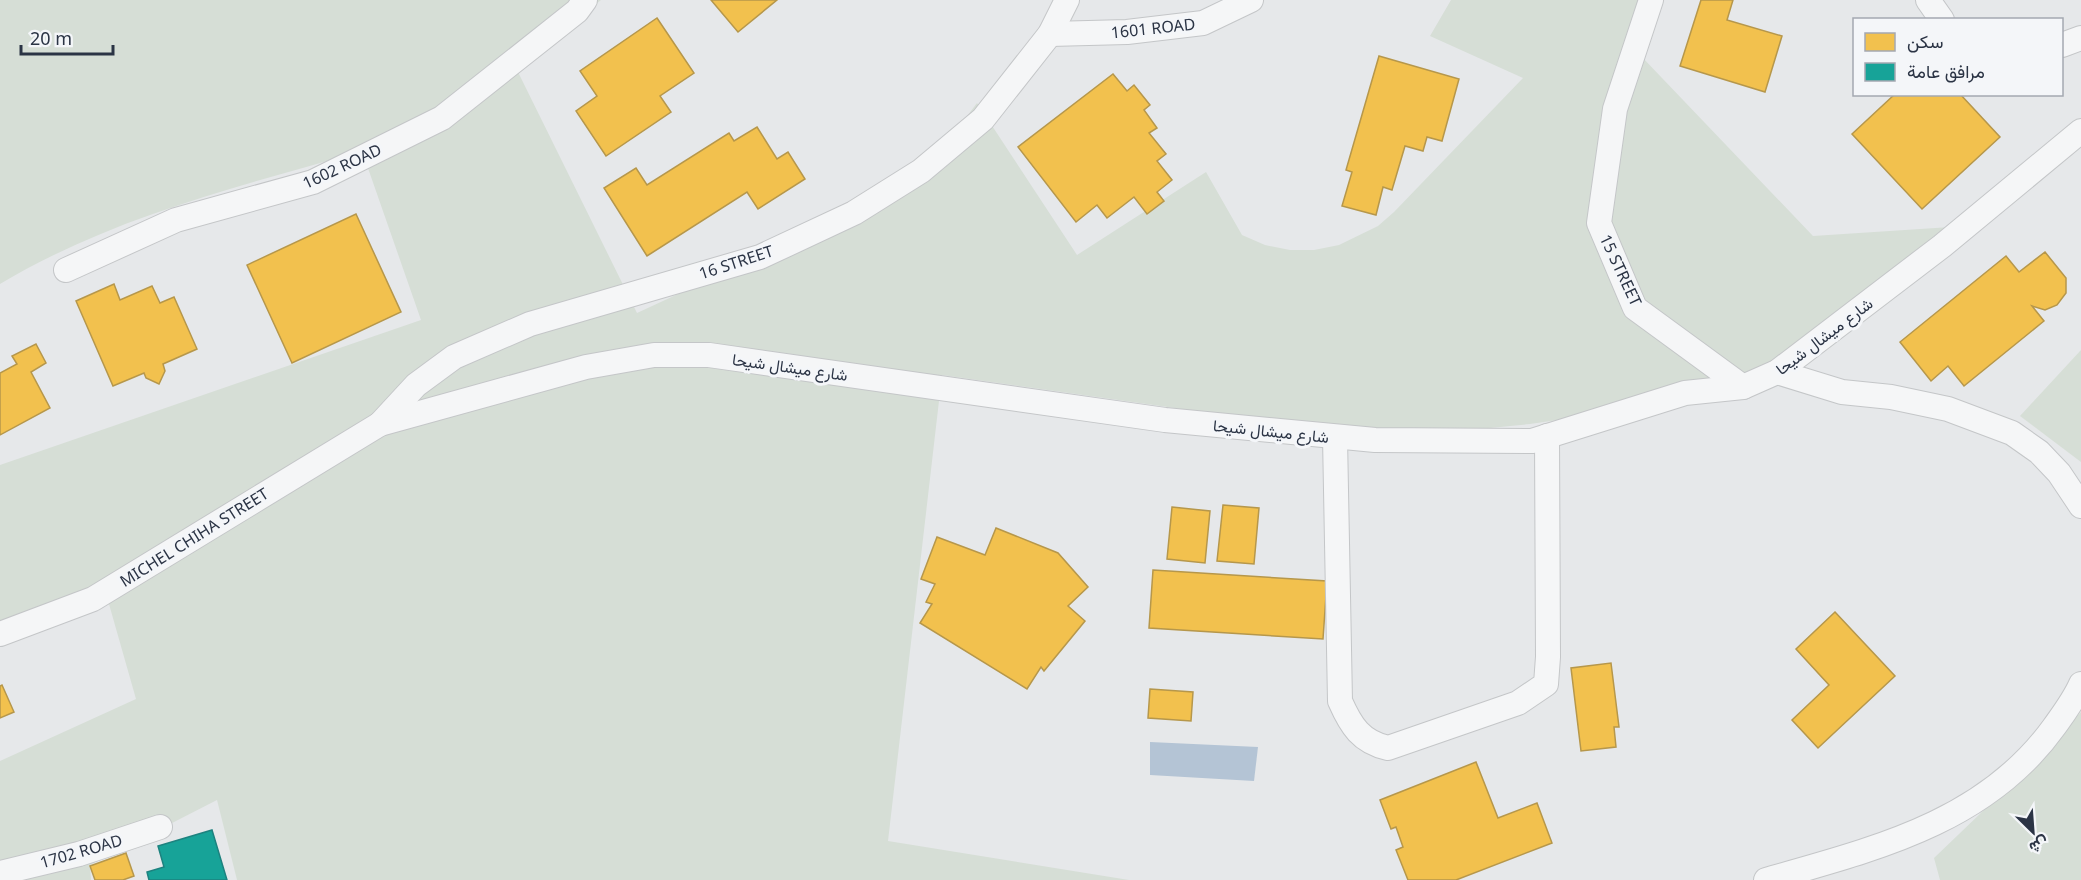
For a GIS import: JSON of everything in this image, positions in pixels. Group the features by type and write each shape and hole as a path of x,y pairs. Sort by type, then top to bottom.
{"street":[{"name":"1602 ROAD","path":"66,270 176,220 313,182 431,123 442,117 577,11 585,0"},
{"name":"16 STREET","path":"380,424 416,385 454,357 541,321 760,257 854,213 921,171 984,119 1050,34 1068,0"},
{"name":"1601 ROAD","path":"1050,34 1126,32 1203,23 1251,0"},
{"name":"15 STREET","path":"1651,0 1615,109 1599,223 1635,308 1743,387"},
{"path":"1928,0 1941,18"},
{"path":"2063,44 2081,38"},
{"name":"شارع ميشال شيحا","path":"380,424 586,367 654,355 709,355 1165,420 1335,437 1445,442 1532,441 1685,393 1743,387 1777,372 1942,246 2081,132"},
{"path":"1777,372 1842,392 1891,397 1948,409 2012,433 2046,459 2081,506"},
{"name":"MICHEL CHIHA STREET","path":"0,634 93,599 380,424"},
{"path":"1335,437 1340,701 1349,723 1362,738 1374,745 1388,748 1518,703 1546,684 1548,657 1547,436"},
{"path":"1766,880 1925,830 1996,789 2038,748 2076,696 2081,684"},
{"name":"1702 ROAD","path":"0,873 79,854 160,827"}],"shaded area":[{"path":"0,0 601,0 516,68 637,313 730,270 927,169 977,103 1077,255 1206,172 1242,235 1265,245 1290,250 1314,250 1339,245 1378,226 1394,212 1523,78 1430,36 1451,0 1654,0 1641,56 1813,236 1966,226 1784,363 1592,415 1469,430 1345,432 942,375 888,841 1129,880 237,880 217,800 90,865 91,880 0,880 0,761 136,699 105,590 0,631 0,465 421,320 362,151 222,191 131,222 86,240 0,284"},
{"path":"2081,350 2081,462 2020,416"},
{"path":"2081,712 2081,880 1940,880 1934,858 2034,762"}],"water":[{"path":"1150,742 1258,747 1254,781 1150,775"}],"building: سكن":[{"path":"711,0 777,0 738,32"},
{"path":"1701,0 1733,0 1727,20 1782,36 1765,92 1680,66"},
{"path":"657,18 694,73 660,96 671,112 606,156 576,111 597,96 580,71"},
{"path":"1379,56 1459,79 1442,141 1427,137 1423,151 1405,146 1392,190 1383,187 1376,215 1342,206 1352,172 1346,170"},
{"path":"1113,74 1127,91 1134,85 1150,105 1144,110 1157,128 1149,133 1166,154 1157,161 1172,180 1157,192 1164,201 1147,214 1134,197 1107,218 1097,205 1076,222 1018,147"},
{"path":"1893,96 1962,96 2000,137 1922,209 1852,134"},
{"path":"757,127 777,159 788,152 805,179 758,209 747,192 647,256 604,188 636,168 647,185 729,133 734,141"},
{"path":"356,214 401,312 292,363 247,265"},
{"path":"2045,252 2066,278 2066,293 2057,305 2045,310 2032,306 2044,321 1964,386 1948,366 1931,381 1900,342 2006,256 2019,272"},
{"path":"114,284 120,300 152,286 160,303 174,297 197,349 163,364 165,371 159,384 146,378 144,373 113,386 76,301"},
{"path":"36,344 46,363 31,372 50,408 0,435 0,373 17,364 12,356"},
{"path":"1223,505 1259,508 1254,564 1217,561"},
{"path":"1172,507 1210,511 1205,563 1167,559"},
{"path":"996,528 1058,553 1088,587 1068,606 1085,621 1044,671 1041,667 1027,689 920,623 932,604 926,602 935,584 921,579 937,537 985,555"},
{"path":"1153,570 1327,581 1323,639 1149,628"},
{"path":"1835,612 1895,676 1818,748 1792,720 1829,685 1796,649"},
{"path":"1611,663 1619,727 1614,727 1616,747 1581,751 1571,668"},
{"path":"2,685 14,712 0,718 0,686"},
{"path":"1150,689 1193,692 1191,721 1148,718"},
{"path":"1476,762 1498,818 1537,803 1552,843 1456,880 1408,880 1396,850 1403,847 1396,827 1391,829 1380,800"},
{"path":"126,853 134,876 123,880 95,880 90,866"}],"building: مرافق عامة":[{"path":"212,830 227,880 149,880 147,872 164,867 158,846"}]}
